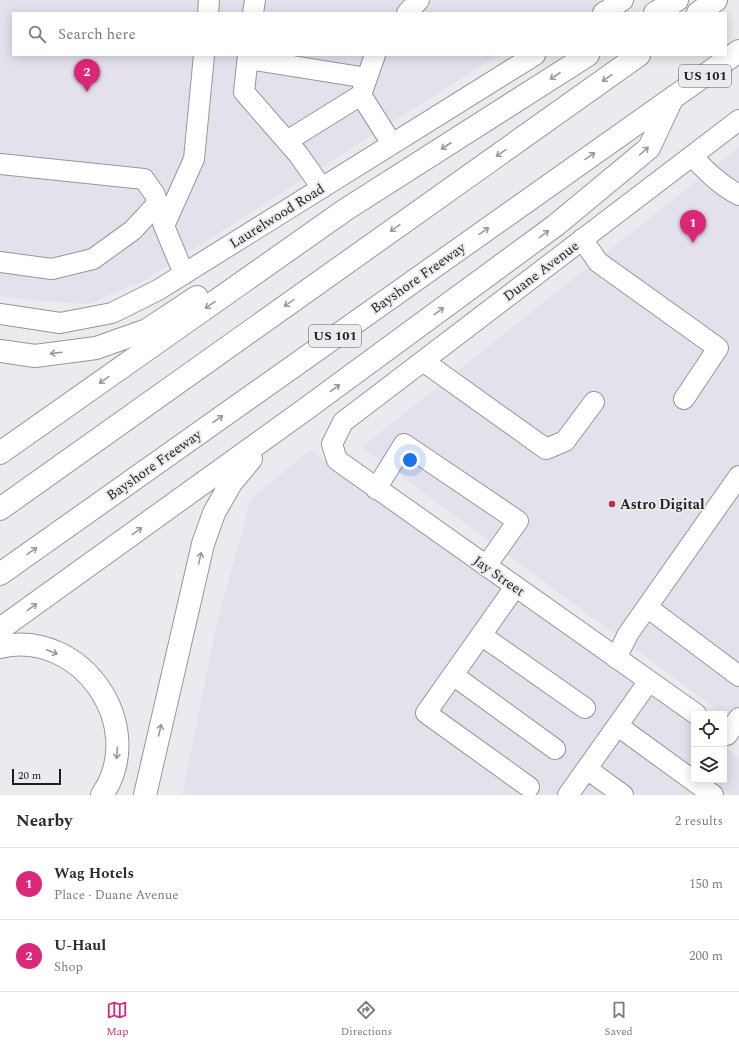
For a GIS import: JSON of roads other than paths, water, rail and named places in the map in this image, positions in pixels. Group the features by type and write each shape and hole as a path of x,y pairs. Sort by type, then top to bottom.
{"highway":[{"path":"657,12 677,0"},
{"path":"699,12 716,0"},
{"name":"Bayshore Freeway","path":"0,574 739,52"},
{"path":"0,453 345,210 586,56"},
{"path":"0,509 638,56"},
{"path":"0,629 303,411 556,224 649,148 671,100"},
{"path":"0,351 35,356 96,348 147,330 310,224 345,210"},
{"path":"145,795 203,544 214,513 231,483 257,453 303,411"},
{"path":"0,647 11,644 40,647 74,662 93,678 104,694 114,717 118,739 118,755 115,772 102,795"}],"street":[{"path":"208,12 209,0"},
{"path":"253,12 255,0"},
{"path":"604,12 623,0"},
{"path":"164,226 194,159 204,56"},
{"path":"287,141 364,87 375,56"},
{"name":"Laurelwood Road","path":"0,314 60,323 112,313 158,290 533,56"},
{"path":"322,188 287,141 244,92 248,57 364,87 392,144"},
{"name":"Duane Avenue","path":"343,422 739,120"},
{"path":"692,156 709,174 728,189 739,195"},
{"path":"0,164 144,179 154,195 164,226 184,274"},
{"path":"0,262 52,269 93,259 133,230 157,204"},
{"path":"582,239 598,262 718,348 684,399"},
{"path":"422,361 546,449 565,441 594,402"},
{"name":"Jay Street","path":"343,422 332,444 336,460 692,711"},
{"path":"376,489 404,444 518,521 486,566"},
{"path":"616,658 628,634 739,476"},
{"path":"515,587 426,713 529,787"},
{"path":"646,608 739,676"},
{"path":"481,635 585,708"},
{"path":"453,675 556,749"},
{"path":"568,795 649,681"},
{"path":"730,738 739,718"},
{"path":"618,726 713,795"},
{"path":"587,768 623,795"}],"place":[{"name":"U-Haul","path":"87,92"},
{"name":"Wag Hotels","path":"693,243"},
{"name":"Astro Digital","path":"612,504"}]}
